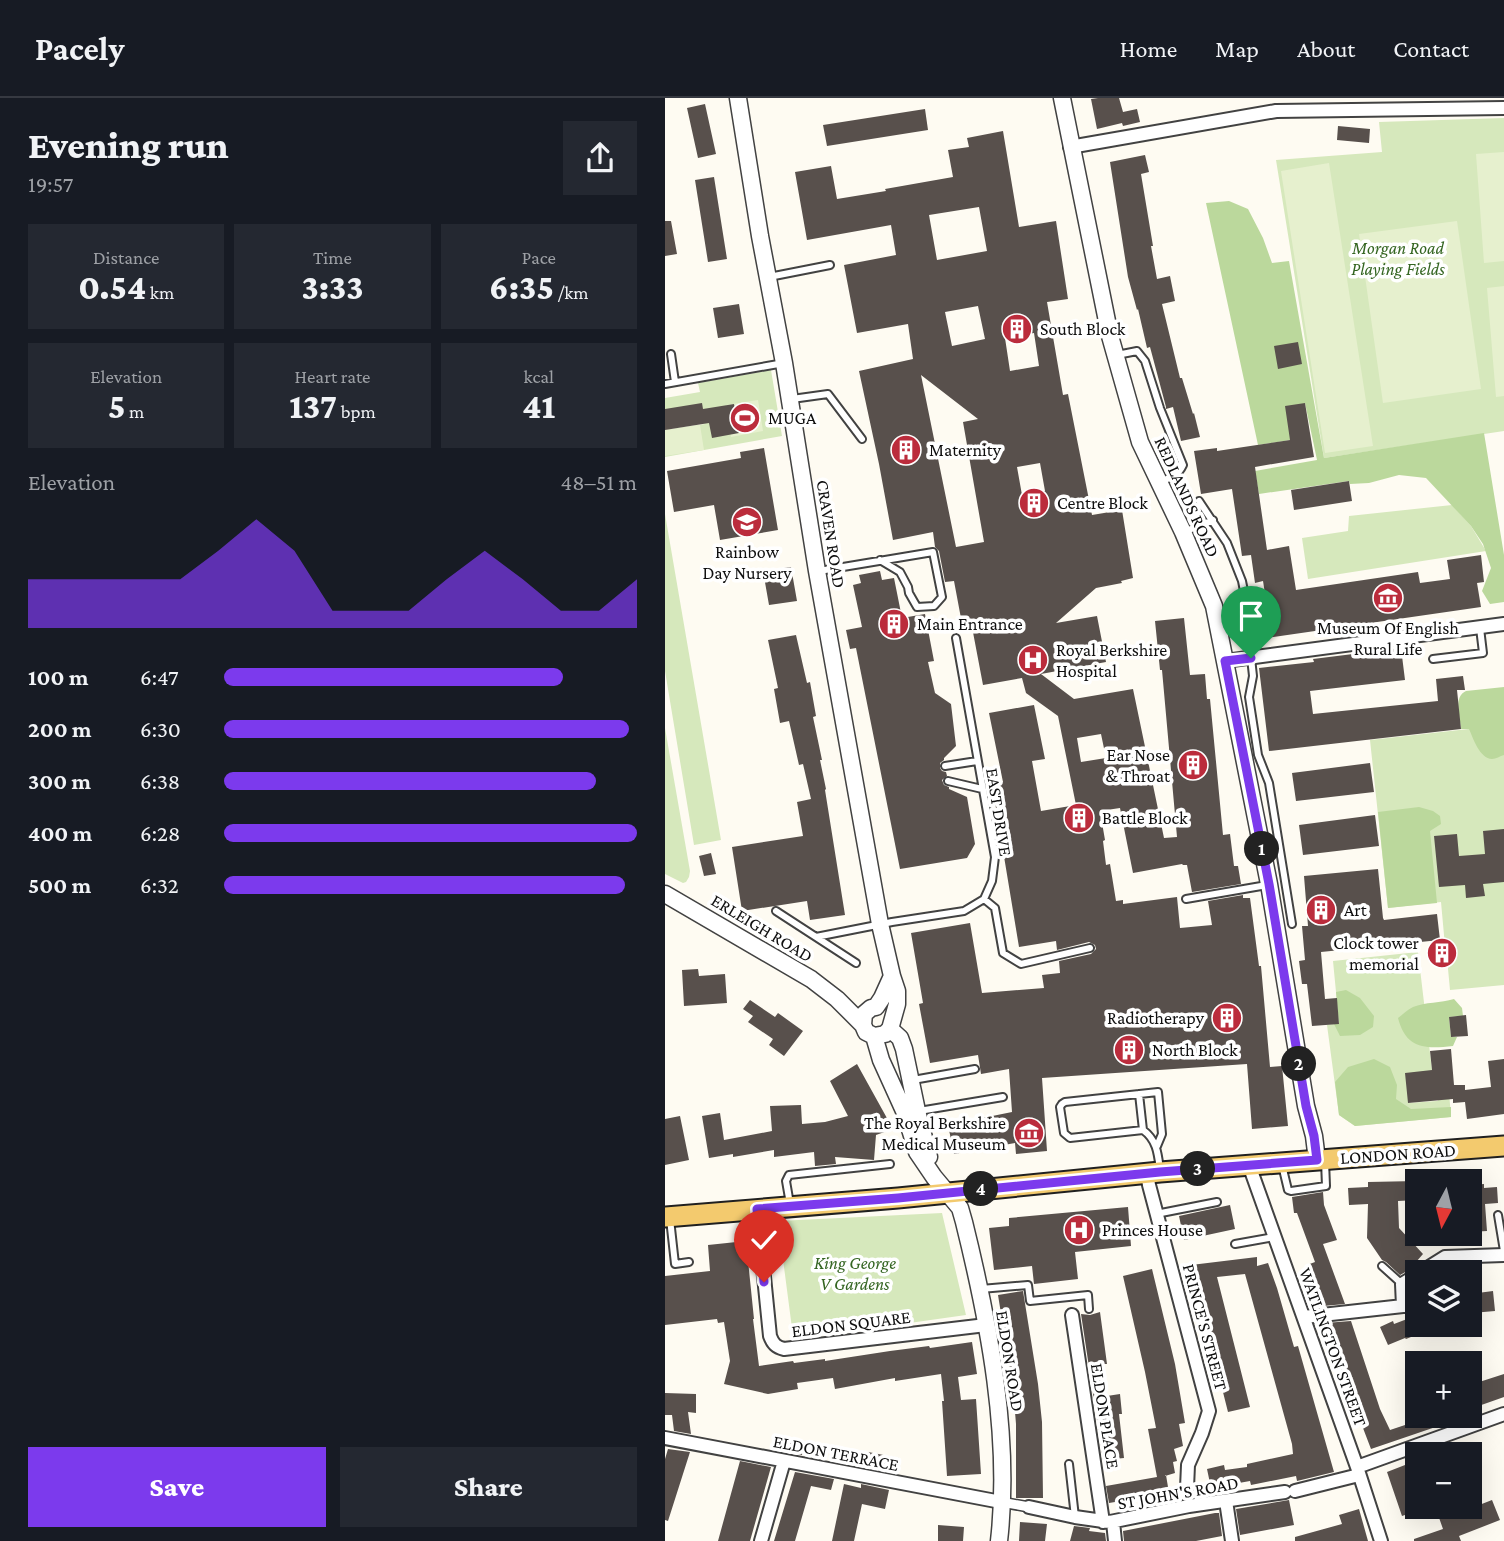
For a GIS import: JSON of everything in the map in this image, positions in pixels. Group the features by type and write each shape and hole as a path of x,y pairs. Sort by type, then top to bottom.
{"main road":[{"name":"LONDON ROAD","path":"667,1217 1154,1172 1504,1146"}],"street":[{"name":"CRAVEN ROAD","path":"738,98 817,571 880,924 897,990 897,1004 891,1024"},
{"name":"REDLANDS ROAD","path":"1062,98 1110,336 1140,442 1183,532 1214,606 1269,884 1304,1093 1321,1159"},
{"path":"1272,98 1276,111"},
{"path":"1070,147 1276,111 1504,108"},
{"path":"1225,661 1504,624"},
{"name":"ERLEIGH ROAD","path":"665,894 811,979 870,1019"},
{"path":"892,976 870,1019 881,1060 911,1112"},
{"path":"870,1019 887,1010 891,1024 900,1038 911,1081 911,1112 917,1152 949,1192"},
{"path":"870,1019 885,1034 891,1024"},
{"name":"WATLINGTON STREET","path":"1249,1166 1381,1541"},
{"name":"PRINCE'S STREET","path":"1154,1172 1156,1214 1209,1411 1188,1465 1187,1488"},
{"name":"ELDON ROAD","path":"949,1192 960,1208 986,1325 1002,1456 999,1541"},
{"name":"ELDON SQUARE","path":"757,1209 770,1336 774,1346 784,1349 986,1325"},
{"path":"1440,1260 1445,1257 1504,1253"},
{"path":"1304,1317 1403,1306 1402,1284 1405,1282"},
{"name":"ELDON PLACE","path":"1072,1315 1108,1522 1115,1541"},
{"name":"ST JOHN'S ROAD","path":"1001,1502 1108,1522 1189,1506 1290,1492 1358,1471 1504,1413"},
{"name":"ELDON TERRACE","path":"665,1438 1001,1502"},
{"path":"761,1541 784,1461"},
{"path":"1226,1501 1232,1541"}],"lane":[{"path":"769,277 830,265"},
{"path":"1115,355 1137,351 1145,361 1183,465 1175,476 1159,482"},
{"path":"671,354 675,382"},
{"path":"665,384 784,363"},
{"path":"790,400 828,394 862,439"},
{"path":"1199,500 1227,542 1243,581 1249,616 1220,632"},
{"path":"1183,532 1213,520"},
{"path":"817,571 880,560 933,552 942,597 934,606 918,607 900,572 880,560"},
{"path":"1433,659 1483,653 1480,627"},
{"name":"EAST DRIVE","path":"956,638 995,858 992,881 984,899"},
{"path":"1251,658 1253,676 1249,697 1258,755 1269,783 1292,924"},
{"path":"945,766 977,761"},
{"path":"948,781 982,789"},
{"path":"1186,900 1269,884"},
{"path":"816,937 855,928 964,911 984,899 995,908 1003,953 1021,964 1090,948"},
{"path":"776,911 856,963"},
{"path":"911,1081 975,1069"},
{"path":"1154,1172 1157,1146 1162,1134 1158,1092 1065,1102 1060,1107 1064,1133 1070,1138 1143,1130 1157,1146"},
{"path":"1139,1094 1143,1130"},
{"path":"911,1112 1003,1097"},
{"path":"1282,1163 1288,1191 1291,1191 1326,1186 1321,1159"},
{"path":"790,1206 786,1181 789,1175 890,1164"},
{"path":"1156,1214 1217,1202"},
{"path":"1498,1214 1504,1253"},
{"path":"667,1217 675,1264 689,1262"},
{"path":"1235,1244 1274,1237"},
{"path":"1382,1266 1402,1284"},
{"path":"979,1290 1028,1285 1030,1301 1088,1295 1089,1309"},
{"path":"1069,1464 1075,1517"}],"green space":[{"name":"Morgan Road Playing Fields","path":"1504,118 1504,431 1324,458 1276,160 1382,152 1379,122"},
{"path":"1504,152 1504,261 1484,263 1476,154"},
{"path":"1329,163 1373,446 1325,453 1281,171"},
{"path":"1229,201 1248,209 1272,263 1289,261 1324,458 1484,433 1504,555 1504,602 1490,604 1482,591 1491,568 1483,544 1471,526 1426,478 1399,475 1369,483 1350,484 1349,481 1259,494 1255,471 1317,460 1305,403 1290,440 1258,445 1206,203"},
{"path":"1457,221 1481,389 1383,403 1359,234"},
{"path":"1504,286 1504,396 1496,397 1487,288"},
{"path":"771,370 782,436 665,457 665,430 705,424 665,409 665,398 700,392 698,383"},
{"name":"MUGA","path":"758,400 763,431 731,437 726,405"},
{"path":"700,425 704,450 665,456 665,430"},
{"path":"1452,505 1471,526 1486,551 1308,579 1302,538 1348,531 1349,516"},
{"path":"665,514 721,840 694,845 665,671"},
{"path":"1504,687 1504,755 1492,759 1484,756 1469,729 1461,729 1458,702 1466,691"},
{"path":"1504,725 1504,985 1450,990 1449,957 1445,946 1441,902 1388,908 1370,740"},
{"path":"665,728 690,871 689,877 683,883 665,874"},
{"path":"1419,807 1440,816 1441,824 1430,831 1437,903 1388,908 1378,812"},
{"path":"1418,952 1432,1070 1408,1103 1437,1101 1449,1092 1451,1117 1355,1126 1339,1115 1327,1025 1339,1023 1333,961"},
{"path":"1346,990 1360,998 1374,1016 1373,1027 1360,1035 1340,1036 1334,1024 1339,1023 1336,992"},
{"path":"1454,999 1462,1008 1463,1016 1449,1017 1451,1037 1457,1037 1453,1046 1425,1047 1406,1036 1398,1018 1407,1011 1418,1005"},
{"path":"1374,1059 1390,1067 1397,1085 1396,1099 1411,1109 1451,1107 1451,1117 1355,1126 1339,1115 1335,1082 1348,1067"},
{"name":"King George V Gardens","path":"942,1213 966,1315 793,1336 778,1221"}],"building":[{"path":"1119,98 1123,112 1137,109 1140,122 1097,129 1091,99"},
{"path":"705,104 716,154 698,158 687,108"},
{"path":"925,109 928,130 827,146 823,125"},
{"path":"1338,126 1370,129 1369,143 1337,140"},
{"path":"1003,131 1019,227 1056,221 1068,299 1047,302 1063,395 1068,394 1092,515 1122,510 1133,578 1096,588 1056,623 1097,616 1106,662 1041,674 1074,699 1133,689 1164,838 1177,837 1155,621 1184,618 1190,675 1205,674 1207,699 1210,699 1223,835 1230,834 1234,866 1238,866 1241,884 1192,892 1187,865 1182,864 1133,873 1120,808 1100,811 1106,865 1110,864 1116,901 1123,900 1123,904 1177,897 1180,928 1212,925 1208,901 1243,895 1243,898 1250,898 1261,966 1270,1067 1282,1066 1288,1126 1252,1129 1247,1064 1042,1078 1047,1151 1016,1154 1015,1143 954,1154 948,1125 1012,1112 1009,1069 981,1074 978,1055 930,1063 919,1004 923,1003 911,933 970,923 982,993 1044,988 1042,975 1060,973 1059,961 1091,954 1096,949 1095,945 1089,942 1057,950 1056,941 1019,947 992,784 1003,782 989,713 1034,705 1045,759 1032,761 1041,811 1076,805 1058,716 1026,693 1022,678 983,685 972,627 963,629 954,581 945,582 933,532 893,540 859,371 913,359 908,324 857,333 844,265 896,255 891,225 807,240 795,172 831,166 837,199 886,191 885,189 953,177 948,150 969,147 967,138","holes":["979,207 987,251 937,260 929,215","978,306 985,339 952,346 945,312","1034,333 1039,366 1010,371 1005,338","921,375 978,419 963,422 984,542 956,547","1040,463 1045,491 1022,495 1017,467","1101,734 1106,758 1081,762 1077,738"]},
{"path":"1145,155 1149,172 1141,174 1157,279 1170,276 1175,301 1162,304 1180,378 1200,437 1181,441 1173,407 1166,409 1128,277 1110,162"},
{"path":"714,177 727,259 708,262 695,180"},
{"path":"665,221 671,221 677,254 665,256"},
{"path":"739,304 744,334 718,338 713,308"},
{"path":"1298,342 1302,364 1278,369 1274,346"},
{"path":"702,403 703,409 734,404 739,433 712,438 709,423 665,430 665,409"},
{"path":"1305,403 1314,457 1255,467 1267,550 1289,546 1296,590 1418,572 1420,583 1450,579 1447,560 1481,555 1484,582 1477,583 1481,607 1259,639 1258,627 1270,625 1263,581 1255,583 1251,555 1242,556 1232,489 1201,494 1194,451 1217,448 1217,451 1290,440 1285,406"},
{"path":"764,448 778,530 720,540 714,505 674,512 667,471 741,458 740,452"},
{"path":"1349,481 1352,501 1294,510 1291,490"},
{"path":"791,567 797,601 769,605 763,571"},
{"path":"880,571 882,580 894,578 902,618 925,614 934,661 928,662 935,693 951,704 956,746 940,763 940,768 947,776 942,780 949,789 967,797 975,844 967,858 900,869 856,648 850,649 846,630 862,627 853,585 861,583 859,575"},
{"path":"796,635 807,683 810,682 816,716 813,717 845,915 810,920 807,901 742,911 732,847 803,836 797,802 811,799 803,764 799,765 789,721 780,723 774,689 778,688 768,640"},
{"path":"1401,648 1405,680 1310,691 1313,714 1438,701 1436,679 1463,676 1465,690 1457,690 1461,729 1269,751 1259,668"},
{"path":"1370,763 1374,792 1296,801 1292,773"},
{"path":"1375,815 1379,846 1303,855 1299,825"},
{"path":"1504,829 1504,882 1483,884 1485,896 1466,898 1465,885 1439,887 1434,836 1457,834 1459,856 1485,854 1483,831"},
{"path":"711,853 716,874 704,876 699,856"},
{"path":"1378,869 1384,920 1437,914 1440,940 1321,952 1325,999 1337,998 1339,1024 1312,1026 1307,984 1302,984 1299,961 1305,960 1302,926 1308,926 1304,876"},
{"path":"698,969 699,976 725,974 727,1003 684,1006 682,970"},
{"path":"750,1000 775,1017 778,1013 803,1031 784,1056 769,1045 773,1039 748,1022 753,1016 743,1009"},
{"path":"1466,1015 1468,1036 1451,1037 1449,1017"},
{"path":"1451,1049 1454,1085 1465,1085 1465,1090 1491,1087 1488,1061 1504,1059 1504,1114 1467,1119 1465,1102 1453,1103 1453,1099 1408,1103 1405,1073 1432,1070 1430,1051"},
{"path":"857,1064 893,1129 876,1135 874,1160 835,1157 836,1164 815,1166 814,1152 774,1157 774,1150 709,1158 702,1116 720,1113 724,1140 772,1131 770,1106 801,1105 802,1124 848,1116 830,1081"},
{"path":"680,1116 689,1160 665,1165 665,1119"},
{"path":"1405,1181 1405,1201 1398,1201 1399,1228 1405,1234 1405,1246 1416,1246 1423,1254 1418,1260 1405,1260 1405,1272 1400,1275 1382,1260 1367,1238 1368,1204 1349,1205 1348,1188 1368,1187 1368,1182"},
{"path":"1482,1184 1484,1188 1497,1187 1498,1203 1485,1204 1487,1231 1482,1231"},
{"path":"1323,1192 1324,1205 1337,1240 1323,1244 1345,1304 1323,1306 1307,1265 1315,1262 1297,1213 1294,1213 1292,1197"},
{"path":"1230,1205 1235,1229 1184,1240 1179,1216"},
{"path":"1128,1207 1131,1246 1075,1252 1078,1279 1034,1284 1032,1266 994,1270 989,1228 1009,1226 1009,1218"},
{"path":"746,1241 759,1366 793,1361 825,1361 972,1342 977,1374 958,1377 961,1400 976,1399 981,1474 947,1476 941,1374 895,1381 895,1378 835,1389 833,1378 797,1383 798,1389 768,1394 724,1384 730,1361 724,1322 718,1323 717,1319 665,1325 665,1276 710,1271 708,1245"},
{"path":"1257,1257 1257,1266 1268,1263 1294,1347 1298,1346 1334,1472 1297,1481 1296,1476 1251,1485 1250,1481 1211,1488 1207,1469 1224,1465 1225,1470 1247,1467 1247,1464 1293,1454 1245,1274 1217,1277 1250,1407 1228,1412 1191,1265"},
{"path":"1152,1269 1175,1364 1185,1423 1179,1424 1183,1446 1174,1449 1177,1461 1173,1462 1175,1473 1166,1476 1169,1493 1109,1503 1106,1486 1157,1477 1148,1429 1156,1428 1123,1276"},
{"path":"1023,1291 1042,1422 1043,1498 1016,1498 1013,1388 998,1295"},
{"path":"1493,1291 1495,1311 1482,1312 1482,1292"},
{"path":"1100,1312 1107,1364 1103,1364 1107,1396 1120,1394 1122,1414 1119,1414 1124,1458 1103,1460 1081,1314"},
{"path":"1405,1320 1405,1337 1411,1337 1388,1345 1380,1327 1393,1321 1394,1324"},
{"path":"1351,1321 1380,1409 1390,1430 1405,1425 1405,1428 1433,1428 1371,1449 1325,1323"},
{"path":"1504,1374 1504,1397 1482,1405 1482,1381"},
{"path":"665,1393 696,1394 696,1413 688,1412 691,1434 674,1431 672,1415 665,1415"},
{"path":"773,1438 804,1444 802,1455 774,1450"},
{"path":"668,1449 690,1452 668,1521 665,1520 665,1459"},
{"path":"868,1452 899,1458 896,1473 865,1467"},
{"path":"740,1461 771,1467 750,1541 718,1541"},
{"path":"1405,1465 1405,1515 1402,1516 1387,1472"},
{"path":"795,1472 834,1479 831,1490 811,1486 795,1541 774,1541"},
{"path":"844,1484 861,1488 861,1484 889,1490 885,1509 862,1504 854,1541 832,1541"},
{"path":"1289,1500 1294,1525 1240,1535 1236,1509"},
{"path":"1492,1500 1500,1520 1459,1536 1461,1541 1414,1541 1443,1529 1439,1519 1482,1519 1482,1504"},
{"path":"1359,1509 1368,1541 1295,1541 1295,1537 1342,1524 1339,1515"},
{"path":"1219,1513 1222,1536 1196,1541 1124,1541 1123,1531"},
{"path":"1020,1522 1047,1524 1045,1541 1019,1541"},
{"path":"938,1525 964,1527 963,1541 938,1541"},
{"path":"1074,1526 1105,1533 1106,1541 1070,1541"}],"place":[{"name":"South Block","path":"1017,329"},
{"name":"MUGA","path":"745,418"},
{"name":"Maternity","path":"906,450"},
{"name":"Centre Block","path":"1034,503"},
{"name":"Rainbow Day Nursery","path":"747,522"},
{"name":"Museum Of English Rural Life","path":"1388,598"},
{"name":"Main Entrance","path":"894,624"},
{"name":"Royal Berkshire Hospital","path":"1033,660"},
{"name":"Ear Nose & Throat","path":"1193,765"},
{"name":"Battle Block","path":"1079,818"},
{"name":"Art","path":"1321,910"},
{"name":"Clock tower memorial","path":"1442,953"},
{"name":"Radiotherapy","path":"1227,1018"},
{"name":"North Block","path":"1129,1050"},
{"name":"The Royal Berkshire Medical Museum","path":"1029,1133"},
{"name":"Princes House","path":"1079,1230"}],"route":[{"path":"764,1282 757,1209 1317,1160 1269,884 1225,661 1251,658"}]}
